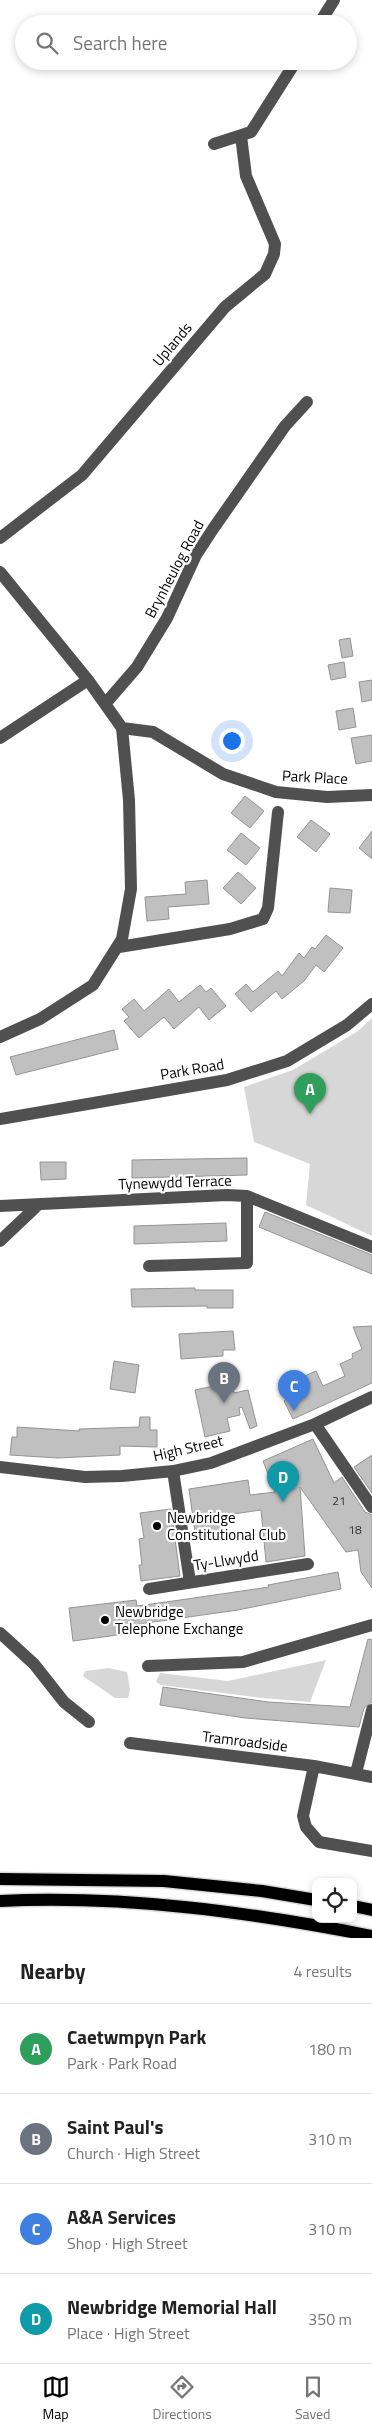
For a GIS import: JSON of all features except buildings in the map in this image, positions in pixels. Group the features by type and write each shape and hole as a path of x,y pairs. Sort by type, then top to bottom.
{"main road":[{"path":"0,1879 164,1881 262,1891 312,1899"},
{"path":"0,1901 120,1902 212,1911 372,1936"},
{"path":"357,1907 372,1910"}],"street":[{"path":"325,15 334,0"},
{"path":"214,144 251,132 290,70"},
{"name":"Uplands","path":"0,538 82,475 225,307 265,274 274,254 275,244 246,176 241,136"},
{"name":"Brynheulog Road","path":"105,704 137,667 152,643 167,618 196,555 228,507 285,426 307,402"},
{"path":"0,572 88,680 122,728 129,800 130,889 119,947 94,985 40,1019 0,1037"},
{"path":"0,738 88,680"},
{"name":"Park Place","path":"122,728 153,732 223,774 276,792 327,797 372,795"},
{"path":"119,947 230,929 263,919 268,908 278,812"},
{"name":"Park Road","path":"0,1119 227,1080 287,1061 347,1026 372,1004"},
{"name":"Tynewydd Terrace","path":"0,1206 227,1195 247,1196 372,1247"},
{"path":"149,1266 247,1264 247,1196"},
{"path":"0,1241 38,1205"},
{"name":"High Street","path":"0,1467 86,1477 173,1471 210,1463 315,1424 372,1397"},
{"path":"315,1424 372,1507"},
{"path":"173,1471 190,1582"},
{"name":"Ty-Llwydd","path":"148,1589 308,1564"},
{"path":"148,1666 243,1662 372,1625"},
{"path":"0,1633 34,1664 64,1702 89,1722"},
{"path":"356,1773 372,1710"},
{"name":"Tramroadside","path":"130,1743 314,1766 372,1777"},
{"path":"314,1766 303,1816 306,1827 319,1842 372,1851"}],"shaded area":[{"path":"372,1018 372,1236 306,1205 310,1164 254,1142 244,1087 293,1070 358,1031"},
{"path":"326,1660 310,1702 161,1685 156,1682 160,1673 228,1681"},
{"path":"109,1668 127,1672 130,1689 128,1698 115,1698 83,1676 85,1671"}],"place":[{"name":"Caetwmpyn Park","path":"310,1114"},
{"name":"Saint Paul's","path":"224,1403"},
{"name":"A&A Services","path":"294,1411"},
{"name":"Newbridge Memorial Hall","path":"283,1502"},
{"name":"Newbridge Constitutional Club","path":"157,1526"},
{"name":"Newbridge Telephone Exchange","path":"105,1620"}]}
